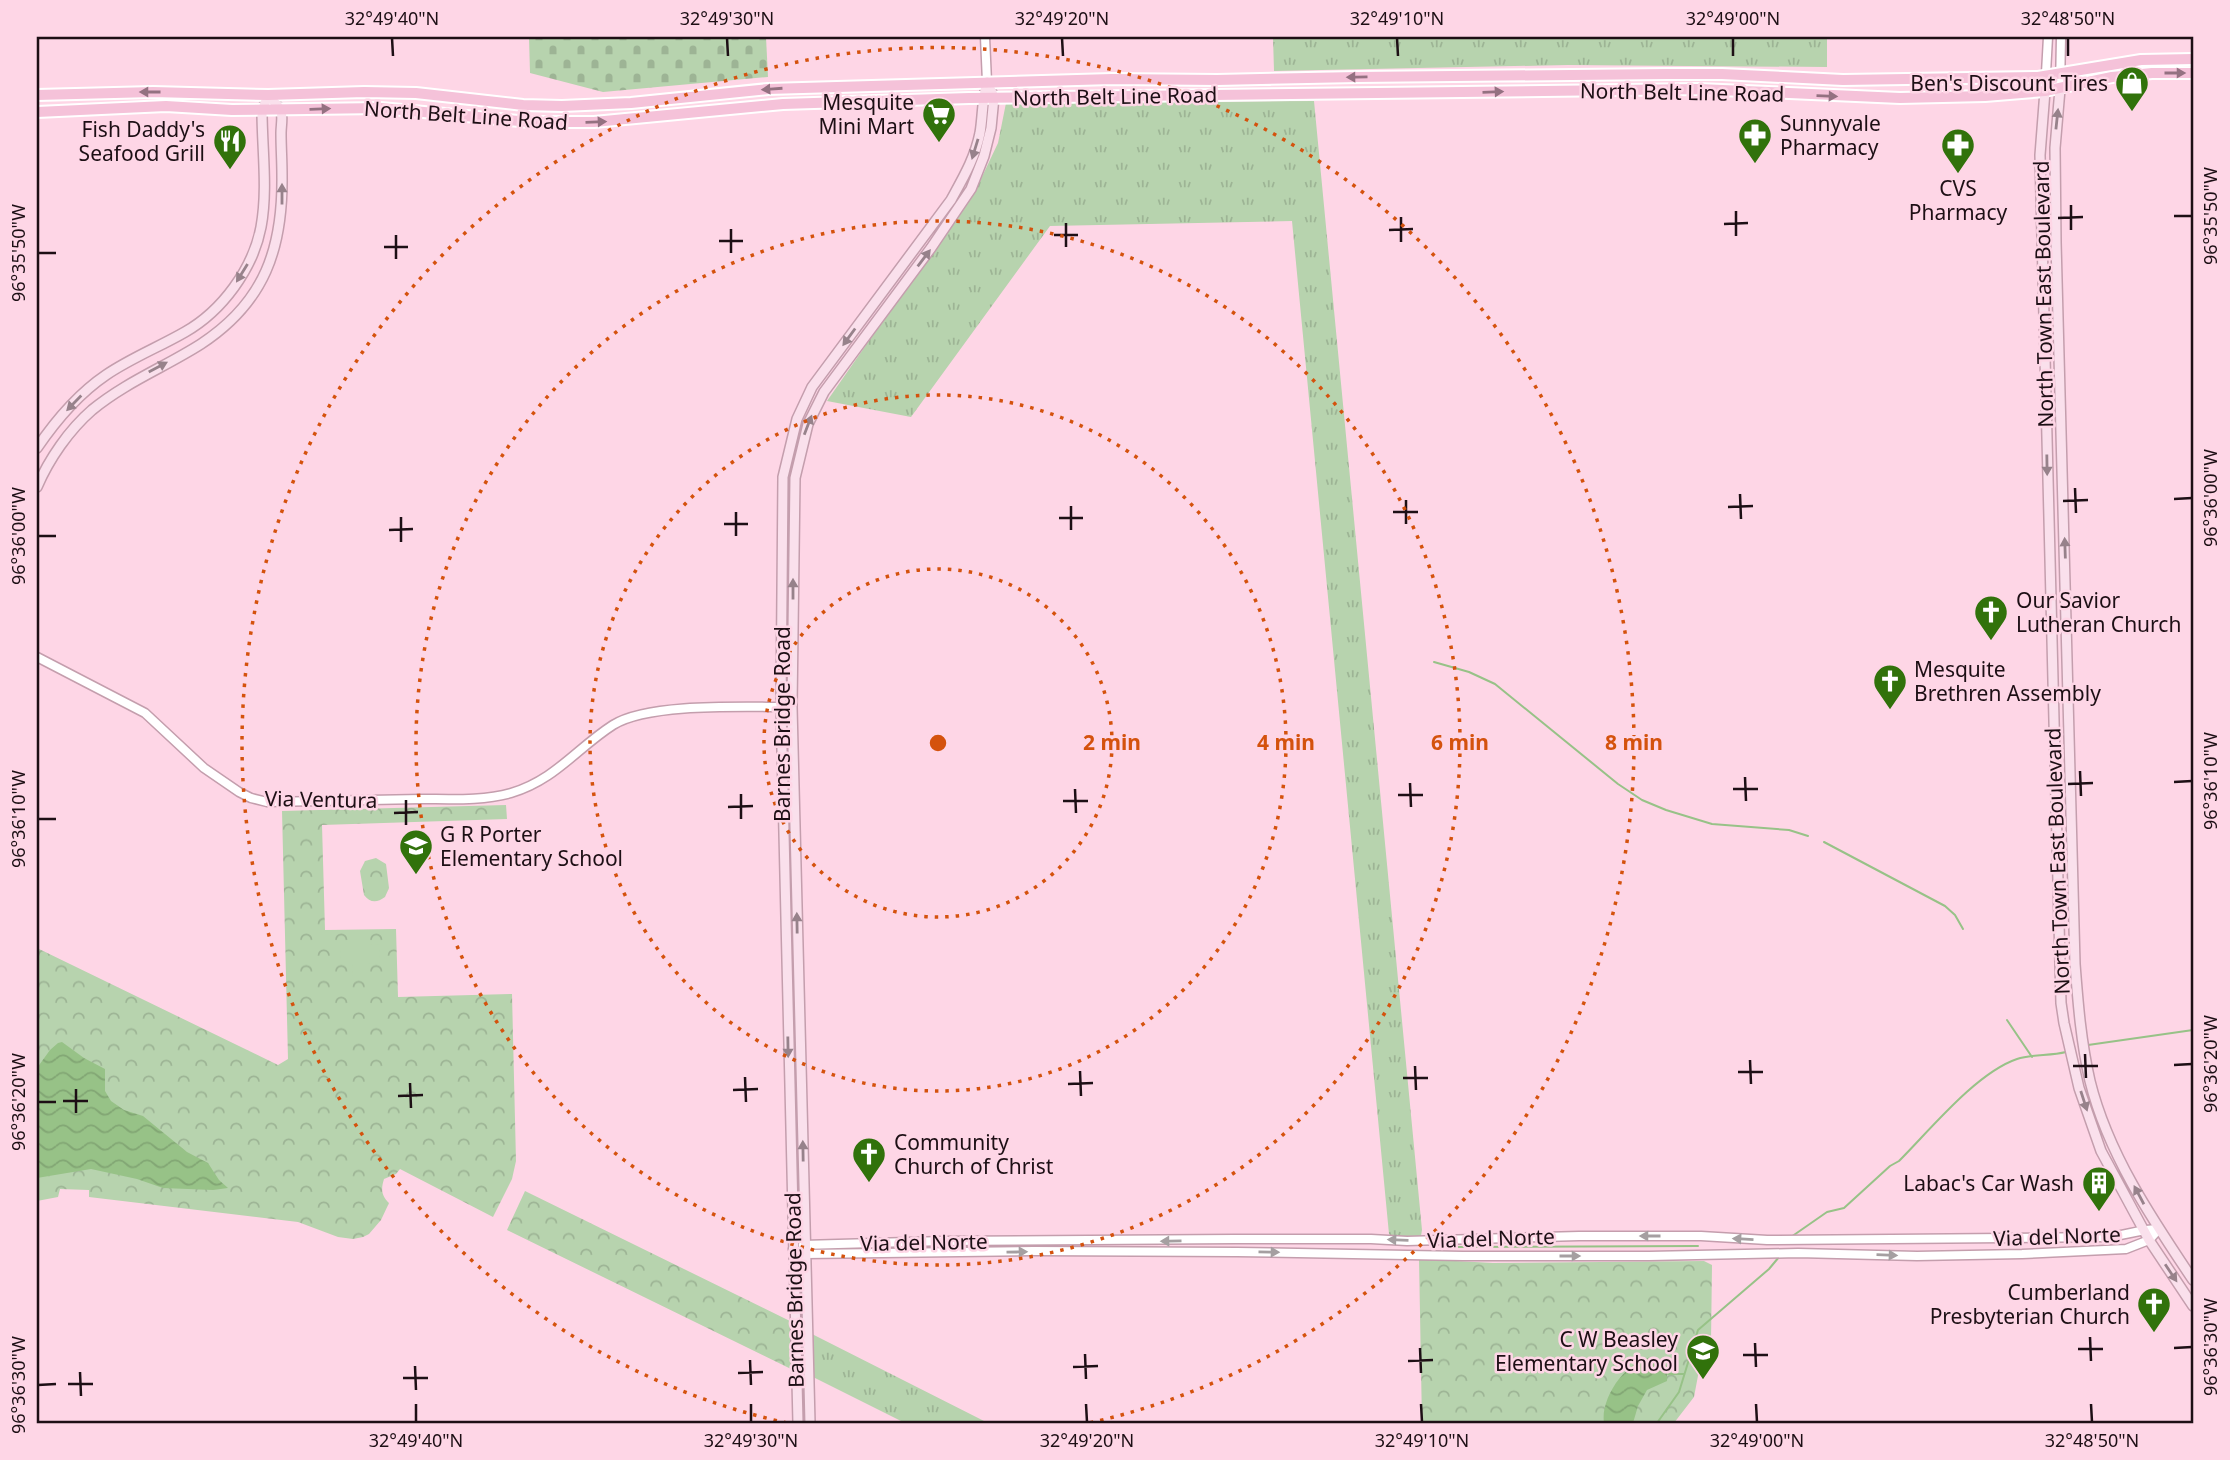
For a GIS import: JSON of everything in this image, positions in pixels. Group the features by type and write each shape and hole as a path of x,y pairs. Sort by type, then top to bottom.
{"main road":[{"name":"North Belt Line Road","path":"37,95 179,92 268,95 416,93 523,105 562,106 631,103 768,89 987,82 1667,74 1843,80 2046,77 2141,60 2193,59"},
{"name":"North Belt Line Road","path":"37,112 128,107 262,111 381,108 562,123 631,120 810,103 988,98 1668,89 1910,98 1990,96 2045,92 2112,77 2193,73"},
{"path":"1667,74 1668,89"},
{"path":"1396,76 1397,93"},
{"path":"1909,80 1910,98"},
{"name":"Barnes Bridge Road","path":"810,1423 792,706 794,478 808,424 817,404 971,189 989,140 987,82"},
{"path":"808,88 810,103"},
{"name":"North Town East Boulevard","path":"2060,89 2056,174 2061,428 2076,964 2080,1022 2088,1072 2103,1120 2159,1229 2193,1280"},
{"path":"179,92 179,107"},
{"name":"North Town East Boulevard","path":"2045,92 2040,174 2059,974 2064,1023 2101,1151 2142,1229 2193,1306"},
{"path":"37,448 87,389 126,362 193,327 232,289 248,263 261,228 264,191 262,111 268,95 281,110 281,220 273,254 257,287 222,329 201,344 118,390 91,411 68,435 37,487"},
{"name":"Barnes Bridge Road","path":"798,1423 781,706 783,477 789,444 807,395 951,200 966,174 988,98"},
{"path":"562,106 562,123"},
{"path":"2040,174 2056,174"},
{"path":"873,305 883,312"},
{"path":"825,369 835,377"},
{"path":"2046,428 2061,428"},
{"path":"2050,617 2067,616"},
{"path":"2092,1127 2103,1120"}],"street":[{"name":"Barnes Bridge Road","path":"985,37 987,82"},
{"path":"2045,92 2048,37"},
{"path":"2060,89 2061,37"},
{"name":"Via Ventura","path":"37,657 145,713 204,768 239,792 267,802 471,799 508,794 534,784 562,767 614,724 641,713 666,709 792,706"},
{"name":"Via del Norte","path":"805,1249 1235,1239 1407,1241 1620,1236 1701,1236 1767,1240 2106,1237 2124,1236 2142,1229 2159,1229"},
{"name":"Via del Norte","path":"793,1249 1578,1256 1798,1253 1917,1256 2126,1249 2149,1240 2159,1229"}],"green space":[{"path":"529,37 766,37 768,77 603,92 530,73"},
{"path":"1273,37 1827,37 1827,67 1568,65 1274,71"},
{"path":"1314,101 1421,1236 1392,1237 1389,1234 1292,221 1050,226 911,417 827,401 979,183 998,143 1006,103"},
{"path":"506,805 507,819 322,825 325,930 396,929 398,997 512,994 516,1161 512,1179 493,1217 400,1169 396,1174 384,1179 382,1192 389,1203 381,1220 369,1234 353,1239 338,1237 298,1222 89,1197 89,1190 60,1189 58,1197 37,1201 37,948 278,1065 288,1059 282,811"},
{"path":"376,858 386,864 389,888 385,897 374,901 364,895 360,871 365,861"},
{"path":"352,932 367,932 367,945 379,944 380,963 368,964 368,976 353,976 352,964 341,964 340,945 352,945"},
{"path":"525,1191 792,1322 791,1369 507,1230"},
{"path":"1419,1259 1493,1263 1704,1261 1712,1265 1711,1342 1700,1365 1694,1397 1674,1423 1422,1423"},
{"path":"812,1334 988,1423 905,1423 813,1377"}],"water":[{"path":"62,1042 105,1069 105,1091 111,1101 124,1110 143,1116 187,1152 208,1163 228,1188 163,1188 91,1169 37,1178 37,1068 50,1050"},
{"path":"1653,1357 1667,1366 1667,1381 1647,1390 1633,1423 1604,1423 1606,1402 1617,1381 1643,1359"}],"waterway":[{"path":"1434,662 1469,672 1495,684 1618,784 1642,800 1712,824 1789,830 1808,836"},
{"path":"1824,842 1945,906 1955,915 1963,929"},
{"path":"2007,1020 2032,1057"},
{"path":"2088,1045 2193,1030"},
{"path":"1791,1237 1827,1212 1844,1208 1899,1161 1954,1104 1986,1076 2017,1059 2066,1052"},
{"path":"1448,1247 1698,1246"},
{"path":"1657,1423 1679,1392 1698,1330 1769,1269 1779,1257"},
{"path":"1668,1374 1684,1374"}],"place":[{"name":"Ben's Discount Tires","path":"2132,113"},
{"name":"Mesquite Mini Mart","path":"939,144"},
{"name":"Sunnyvale Pharmacy","path":"1755,165"},
{"name":"Fish Daddy's Seafood Grill","path":"230,171"},
{"name":"CVS Pharmacy","path":"1958,175"},
{"name":"Our Savior Lutheran Church","path":"1991,642"},
{"name":"Mesquite Brethren Assembly","path":"1890,711"},
{"name":"G R Porter Elementary School","path":"416,876"},
{"name":"Community Church of Christ","path":"869,1184"},
{"name":"Labac's Car Wash","path":"2099,1213"},
{"name":"Cumberland Presbyterian Church","path":"2154,1334"},
{"name":"C W Beasley Elementary School","path":"1703,1381"}]}
